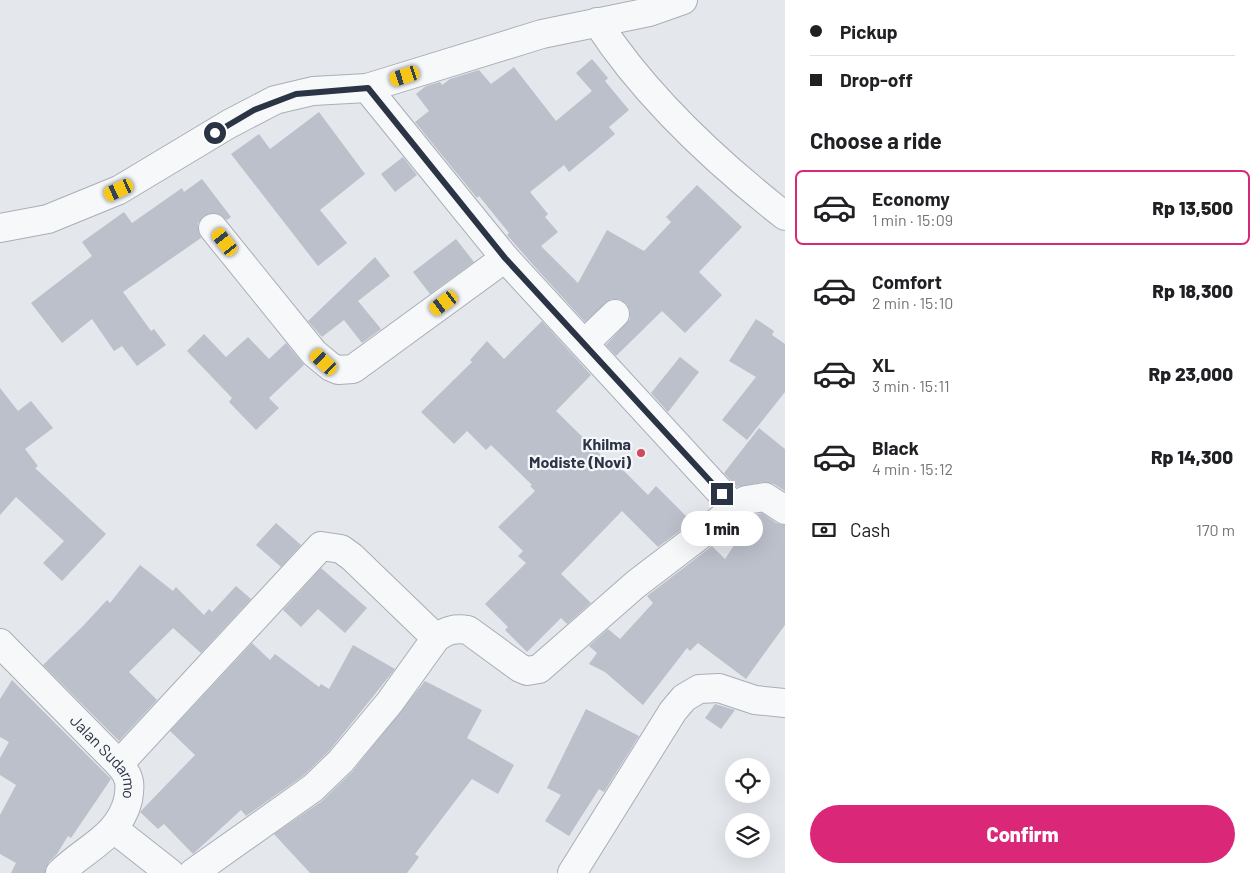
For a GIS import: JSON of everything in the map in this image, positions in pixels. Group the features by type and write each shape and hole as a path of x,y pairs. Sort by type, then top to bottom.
{"street":[{"path":"0,228 48,219 112,193 238,119 275,100 313,90 368,88 542,34 649,12 683,0"},
{"path":"597,22 621,59 670,112 756,194 785,216"},
{"path":"368,88 505,258 735,508"},
{"path":"213,228 294,331 324,362 338,370 353,369 505,258"},
{"path":"584,344 615,314"},
{"path":"193,873 313,788 341,761 390,702 436,638 451,630 468,630 520,668 527,671 539,669 636,584 746,500 765,497 785,510"},
{"path":"119,764 321,546 341,550 352,557 436,638"},
{"name":"Jalan Sudarmo","path":"0,643 126,771 130,784 125,809 114,830 60,873"},
{"path":"572,873 673,711 684,698 699,689 719,688 755,700 785,703"},
{"path":"114,830 170,873"}],"building":[{"path":"592,59 608,78 605,81 629,110 609,127 615,134 596,150 569,172 564,165 530,192 548,214 545,217 558,232 541,246 578,283 607,230 644,251 671,222 666,217 697,185 742,227 699,272 722,295 685,333 662,311 616,356 606,345 630,319 630,311 627,304 619,299 611,299 585,322 507,235 509,233 479,196 477,198 415,122 429,111 416,94 426,86 440,82 442,85 450,79 479,70 491,84 514,67 556,121 592,91 576,73"},
{"path":"319,112 365,174 320,210 347,243 318,266 231,154 259,134 270,149"},
{"path":"403,157 417,175 395,192 381,174"},
{"path":"202,179 231,217 227,220 219,214 211,213 204,216 198,223 198,231 201,238 123,292 151,331 154,329 166,345 137,366 122,346 114,351 92,319 62,343 31,303 92,256 82,242 124,212 132,223 182,188 184,192"},
{"path":"456,239 474,262 430,294 413,272"},
{"path":"375,257 390,276 358,301 381,329 362,343 344,320 322,337 308,321"},
{"path":"756,319 774,331 772,335 785,344 785,392 747,440 722,420 756,377 729,361"},
{"path":"542,321 591,375 556,411 614,468 618,465 648,495 656,486 692,522 658,547 622,511 561,574 591,603 567,624 561,618 527,652 505,630 508,627 485,604 526,563 518,556 523,551 498,527 535,491 530,486 532,485 491,445 486,450 467,431 454,444 421,412 472,362 470,360 487,341 504,359"},
{"path":"204,334 226,357 248,337 269,359 286,343 304,365 269,398 279,408 256,430 229,402 232,398 187,351"},
{"path":"680,357 699,372 668,412 651,393"},
{"path":"0,388 18,411 31,401 53,428 25,449 38,466 35,468 106,534 62,581 43,563 64,541 16,497 0,515"},
{"path":"759,428 785,449 785,491 774,484 763,482 737,487 724,473"},
{"path":"762,513 776,523 785,525 785,625 746,679 698,643 690,651 687,648 643,705 605,672 589,664 597,653 589,646 608,629 620,639 653,603 647,596 712,546 725,559 754,515"},
{"path":"276,523 301,545 281,567 256,545"},
{"path":"140,565 173,591 176,587 204,615 209,609 212,612 236,586 251,599 201,653 173,628 129,672 157,700 119,741 43,665 107,600 110,603"},
{"path":"321,568 367,608 345,633 318,609 301,627 283,610"},
{"path":"252,643 270,660 275,654 319,687 321,684 329,689 353,645 395,669 330,750 303,776 246,816 241,810 193,854 164,824 158,829 140,812 195,755 170,731"},
{"path":"12,680 111,779 71,838 68,836 57,854 49,862 45,873 11,873 16,863 0,854 0,815 16,785 0,775 0,758 9,742 0,737 0,699"},
{"path":"425,681 482,710 467,738 514,765 498,794 472,779 415,854 419,857 407,873 310,873 274,834 322,801 352,772"},
{"path":"715,704 735,710 721,729 705,718"},
{"path":"586,709 639,736 604,792 599,789 569,836 545,821 561,795 547,788"}],"place":[{"name":"Khilma Modiste (Novi)","path":"641,453"}],"route":[{"path":"215,133 275,100 313,90 368,88 505,258 722,494"}]}
